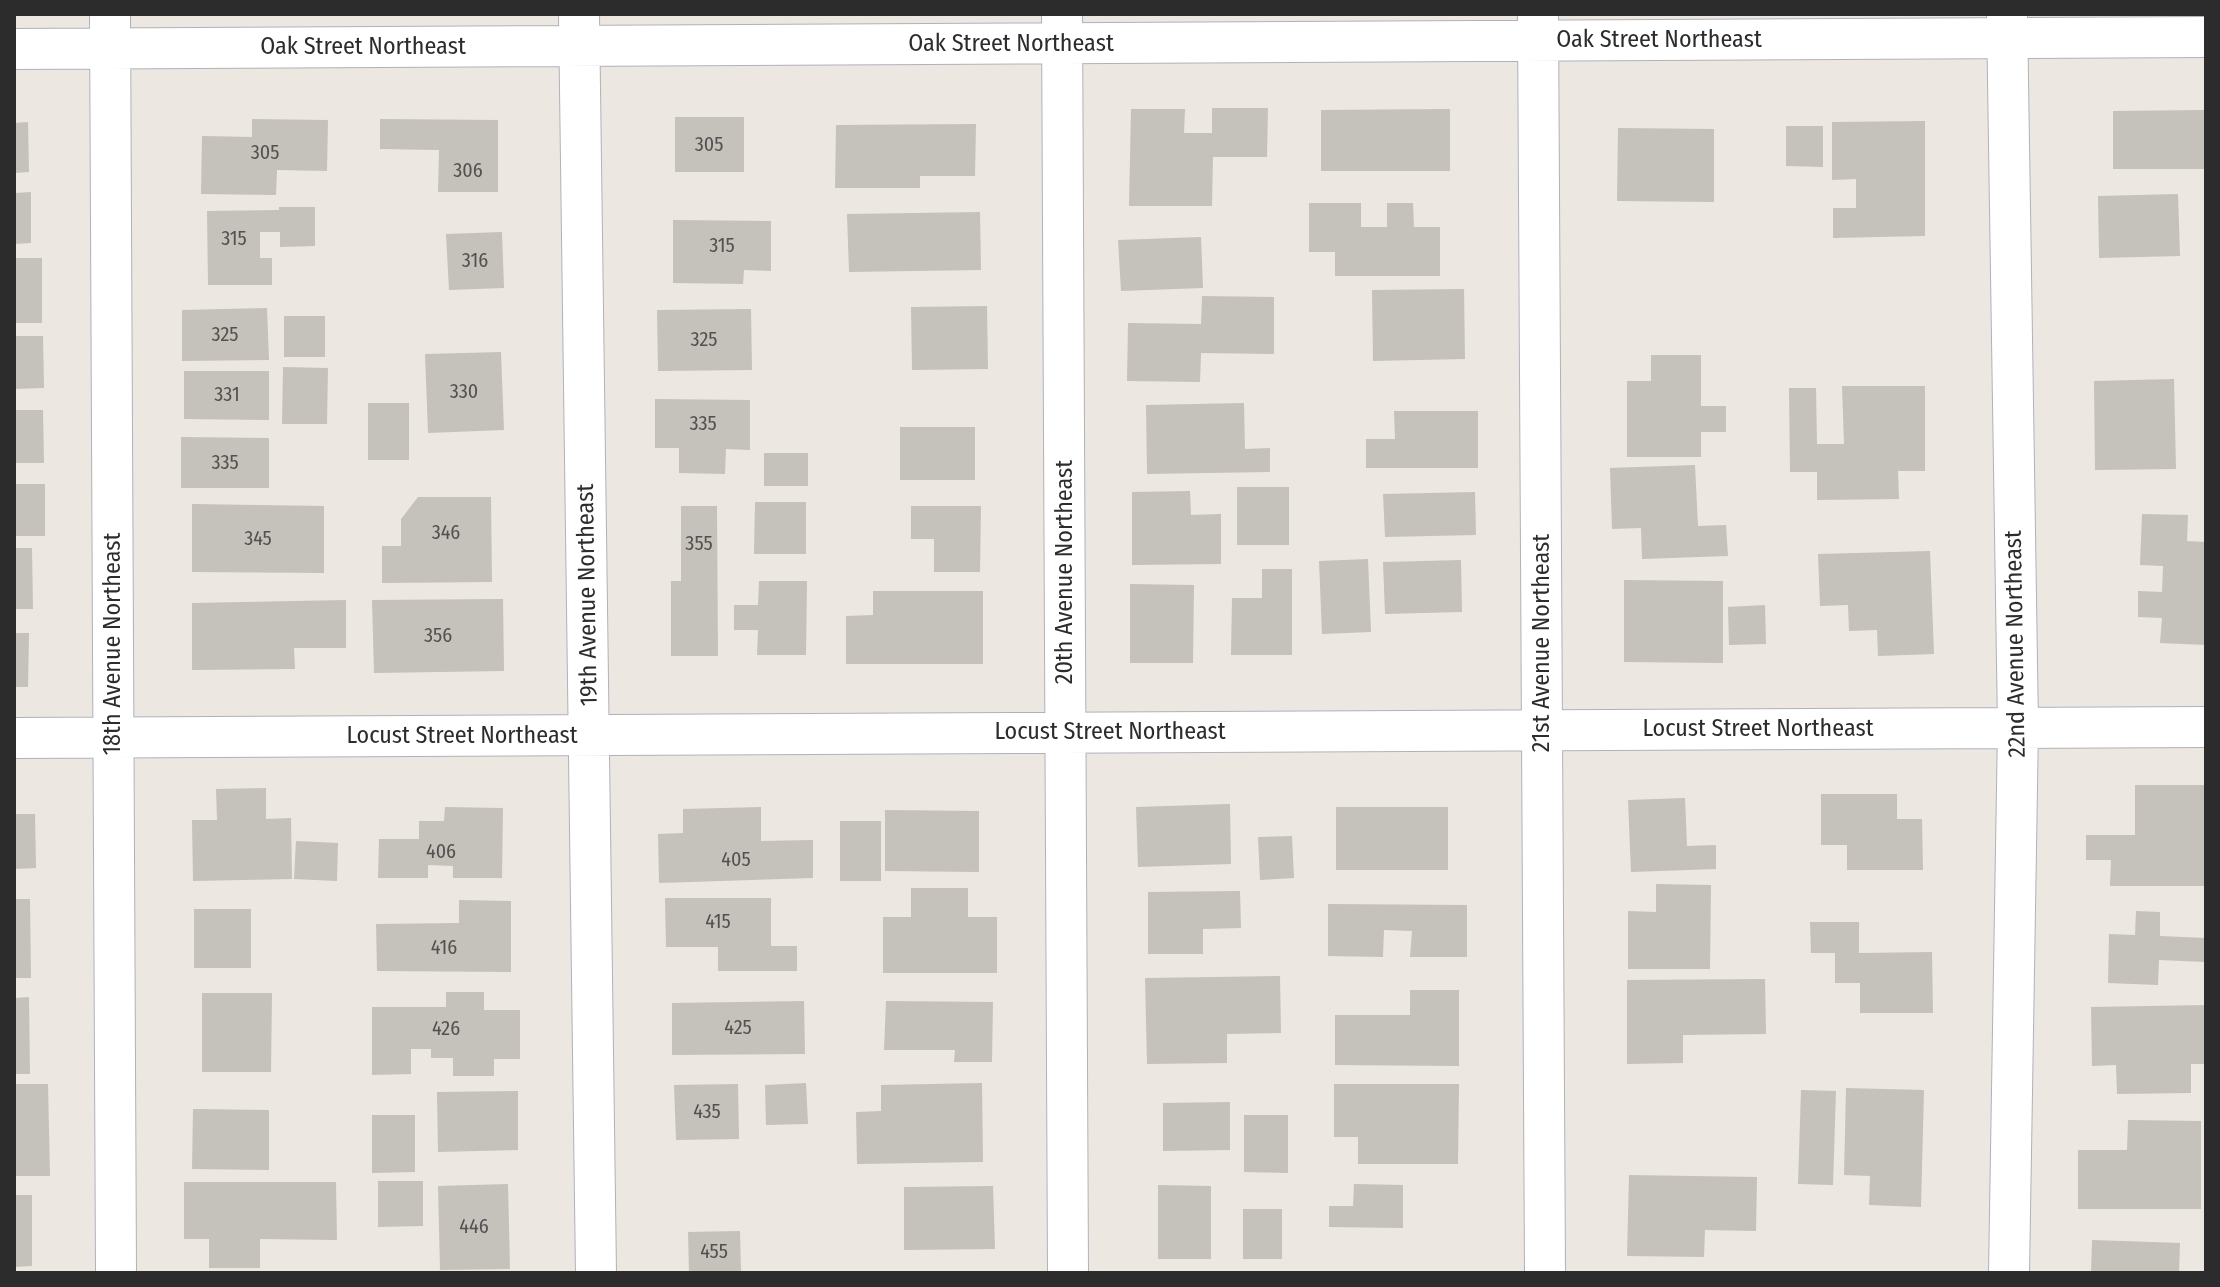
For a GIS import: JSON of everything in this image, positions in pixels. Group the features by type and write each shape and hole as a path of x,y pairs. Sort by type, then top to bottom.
{"street":[{"name":"Oak Street Northeast","path":"14,49 110,31 2007,26 2206,37"},
{"name":"22nd Avenue Northeast","path":"2007,26 2018,727 2009,1273"},
{"name":"21st Avenue Northeast","path":"1538,28 1545,1273"},
{"name":"20th Avenue Northeast","path":"1062,29 1068,1273"},
{"name":"19th Avenue Northeast","path":"579,30 596,1273"},
{"name":"18th Avenue Northeast","path":"110,31 116,1273"},
{"name":"Locust Street Northeast","path":"14,738 2206,727"}],"building":[{"path":"1212,108 1268,108 1267,157 1213,157 1212,206 1129,206 1131,109 1185,109 1184,133 1212,133"},
{"path":"1450,109 1450,171 1321,171 1321,110"},
{"path":"2206,110 2206,169 2113,169 2113,111"},
{"path":"675,117 744,117 744,172 675,172"},
{"path":"252,119 328,120 327,171 277,170 276,195 201,194 202,136 252,137"},
{"path":"380,119 498,120 498,192 438,192 439,150 380,149"},
{"path":"1925,121 1925,236 1833,238 1833,208 1856,208 1856,179 1832,180 1832,122"},
{"path":"28,122 29,172 14,173 14,123"},
{"path":"976,124 975,176 920,176 920,188 835,188 836,125"},
{"path":"1786,126 1823,126 1823,167 1786,166"},
{"path":"1618,128 1714,129 1714,202 1617,201"},
{"path":"31,192 31,243 14,244 14,193"},
{"path":"2178,194 2180,256 2099,258 2098,196"},
{"path":"1309,203 1361,203 1361,227 1387,227 1387,203 1413,203 1414,227 1440,227 1440,276 1335,276 1335,252 1309,252"},
{"path":"279,207 315,207 315,246 280,247 280,232 260,232 260,258 272,258 272,285 208,285 207,211 279,210"},
{"path":"980,212 981,270 849,272 847,214"},
{"path":"673,220 771,221 771,271 744,270 743,284 673,283"},
{"path":"502,232 504,288 449,290 446,234"},
{"path":"1201,237 1203,288 1121,291 1118,240"},
{"path":"14,258 42,258 42,323 14,323"},
{"path":"1464,289 1465,359 1373,361 1372,290"},
{"path":"1202,296 1274,297 1274,354 1201,353 1200,382 1127,381 1128,323 1201,324"},
{"path":"987,306 988,369 912,370 911,307"},
{"path":"267,308 269,360 182,361 182,310"},
{"path":"751,309 752,370 658,371 657,310"},
{"path":"284,316 325,316 325,357 284,357"},
{"path":"14,336 43,336 44,388 14,389"},
{"path":"501,352 504,430 428,433 425,354"},
{"path":"1651,355 1701,355 1701,406 1726,406 1726,432 1701,432 1701,457 1627,457 1627,381 1651,381"},
{"path":"283,367 328,368 327,424 282,424"},
{"path":"184,371 269,371 269,420 184,419"},
{"path":"2174,379 2176,469 2095,470 2094,381"},
{"path":"1842,386 1925,386 1925,471 1898,471 1899,499 1817,500 1817,472 1790,472 1789,388 1816,388 1817,444 1844,444"},
{"path":"655,399 750,400 750,450 726,449 725,474 679,473 679,448 655,448"},
{"path":"368,403 409,403 409,460 368,460"},
{"path":"1244,403 1245,449 1270,448 1270,472 1147,474 1146,405"},
{"path":"14,410 43,410 44,463 14,463"},
{"path":"1394,411 1478,411 1478,468 1366,468 1366,439 1395,439"},
{"path":"900,427 975,427 975,480 900,480"},
{"path":"181,437 269,438 269,488 181,488"},
{"path":"764,453 808,453 808,486 764,486"},
{"path":"1695,465 1698,526 1726,525 1728,556 1642,559 1641,528 1612,529 1610,468"},
{"path":"14,484 45,484 45,536 14,536"},
{"path":"1237,487 1289,487 1289,545 1237,545"},
{"path":"1190,491 1191,515 1221,514 1221,564 1132,565 1132,492"},
{"path":"1475,492 1476,535 1385,537 1383,494"},
{"path":"418,497 491,497 492,582 382,583 382,546 401,546 401,519"},
{"path":"755,502 806,502 806,554 754,554"},
{"path":"192,504 324,506 324,573 192,572"},
{"path":"681,506 717,506 718,656 671,656 671,581 681,581"},
{"path":"911,506 981,506 980,572 934,572 934,539 911,539"},
{"path":"2142,514 2188,515 2187,541 2206,542 2206,645 2160,643 2162,618 2138,617 2138,591 2162,592 2163,566 2140,565"},
{"path":"14,548 32,548 33,609 14,609"},
{"path":"1930,551 1934,654 1878,656 1877,630 1849,631 1848,605 1820,606 1818,554"},
{"path":"1368,559 1371,632 1322,634 1319,561"},
{"path":"1461,560 1462,612 1385,614 1383,562"},
{"path":"1262,569 1292,569 1292,655 1231,655 1232,598 1262,598"},
{"path":"1624,580 1723,581 1723,663 1624,662"},
{"path":"759,581 807,581 806,655 757,655 758,630 734,630 734,605 758,605"},
{"path":"1130,584 1194,585 1193,663 1130,663"},
{"path":"873,591 983,591 983,664 846,664 846,616 873,615"},
{"path":"503,599 504,671 374,673 372,600"},
{"path":"346,600 346,648 294,648 295,669 192,670 192,603"},
{"path":"1765,605 1766,644 1729,645 1728,607"},
{"path":"14,633 29,633 28,687 14,687"},
{"path":"2135,785 2206,785 2206,886 2110,886 2111,860 2086,860 2086,835 2135,835"},
{"path":"266,788 266,819 291,818 292,879 193,881 192,820 217,820 216,789"},
{"path":"1821,794 1897,794 1897,819 1922,819 1923,870 1847,870 1847,845 1821,845"},
{"path":"1685,798 1687,846 1716,845 1716,869 1631,872 1628,800"},
{"path":"1230,804 1231,864 1138,867 1136,807"},
{"path":"445,807 503,808 502,878 453,878 453,866 428,865 428,878 378,878 379,839 419,839 419,821 444,821"},
{"path":"761,807 761,841 813,840 813,878 659,883 658,834 683,833 683,809"},
{"path":"1336,807 1448,807 1448,870 1336,870"},
{"path":"885,810 979,811 979,872 885,871"},
{"path":"14,814 35,814 36,868 14,869"},
{"path":"840,821 881,821 881,881 840,881"},
{"path":"1292,836 1294,878 1260,880 1258,837"},
{"path":"296,841 338,843 337,881 294,879"},
{"path":"1656,884 1711,885 1710,969 1628,969 1628,911 1656,912"},
{"path":"911,888 968,888 968,917 997,917 997,973 883,973 883,917 911,917"},
{"path":"1240,891 1241,928 1203,929 1203,954 1148,954 1148,892"},
{"path":"665,898 771,898 771,946 797,946 797,971 718,971 718,947 666,947"},
{"path":"14,899 30,899 31,978 14,978"},
{"path":"459,900 511,901 511,972 377,971 376,924 459,923"},
{"path":"1328,904 1467,905 1467,957 1410,957 1412,931 1384,930 1383,957 1328,956"},
{"path":"194,909 251,909 251,968 194,968"},
{"path":"2136,911 2160,912 2160,936 2206,938 2206,962 2159,960 2158,985 2108,983 2109,934 2135,935"},
{"path":"1810,922 1859,922 1859,953 1932,952 1933,1013 1860,1013 1860,983 1835,983 1835,953 1811,953"},
{"path":"1280,976 1281,1033 1227,1034 1227,1063 1147,1064 1145,978"},
{"path":"1765,979 1766,1034 1683,1035 1683,1063 1627,1064 1627,980"},
{"path":"1410,990 1459,990 1459,1066 1335,1065 1335,1015 1410,1015"},
{"path":"446,992 484,992 484,1010 520,1010 520,1059 494,1059 494,1076 453,1076 453,1058 431,1058 431,1049 411,1049 411,1074 372,1075 372,1007 446,1007"},
{"path":"202,993 272,993 271,1072 202,1072"},
{"path":"29,997 30,1074 14,1074 14,998"},
{"path":"804,1001 805,1054 672,1055 672,1003"},
{"path":"886,1001 993,1002 992,1062 954,1062 955,1050 884,1050"},
{"path":"2206,1005 2206,1064 2191,1064 2191,1093 2117,1094 2116,1065 2092,1066 2091,1007"},
{"path":"806,1083 808,1124 766,1125 765,1085"},
{"path":"982,1083 983,1162 857,1164 856,1112 881,1111 881,1085"},
{"path":"14,1084 48,1084 50,1176 14,1176"},
{"path":"738,1084 739,1139 676,1140 674,1085"},
{"path":"1334,1084 1459,1084 1458,1164 1358,1164 1358,1137 1334,1137"},
{"path":"1846,1088 1924,1090 1921,1207 1869,1205 1870,1176 1844,1175"},
{"path":"1801,1090 1836,1091 1833,1185 1798,1184"},
{"path":"518,1091 518,1150 438,1152 437,1092"},
{"path":"1230,1102 1230,1150 1163,1151 1163,1103"},
{"path":"193,1109 269,1110 269,1170 192,1169"},
{"path":"372,1115 415,1115 415,1172 372,1173"},
{"path":"1244,1115 1288,1115 1288,1173 1244,1172"},
{"path":"2128,1120 2201,1121 2201,1209 2078,1209 2078,1150 2127,1150"},
{"path":"1629,1175 1757,1177 1756,1231 1705,1230 1704,1257 1627,1256"},
{"path":"378,1181 423,1181 423,1226 378,1227"},
{"path":"184,1182 336,1182 337,1240 260,1239 260,1268 209,1268 209,1239 184,1239"},
{"path":"508,1184 510,1269 440,1270 438,1186"},
{"path":"1354,1184 1403,1185 1403,1228 1329,1227 1329,1206 1353,1206"},
{"path":"1158,1185 1211,1186 1211,1259 1158,1259"},
{"path":"993,1186 995,1249 904,1250 904,1187"},
{"path":"14,1195 32,1195 32,1266 14,1267"},
{"path":"1243,1209 1282,1209 1282,1259 1243,1259"},
{"path":"740,1231 741,1273 689,1273 688,1232"},
{"path":"2092,1240 2180,1243 2179,1273 2091,1273"}]}
